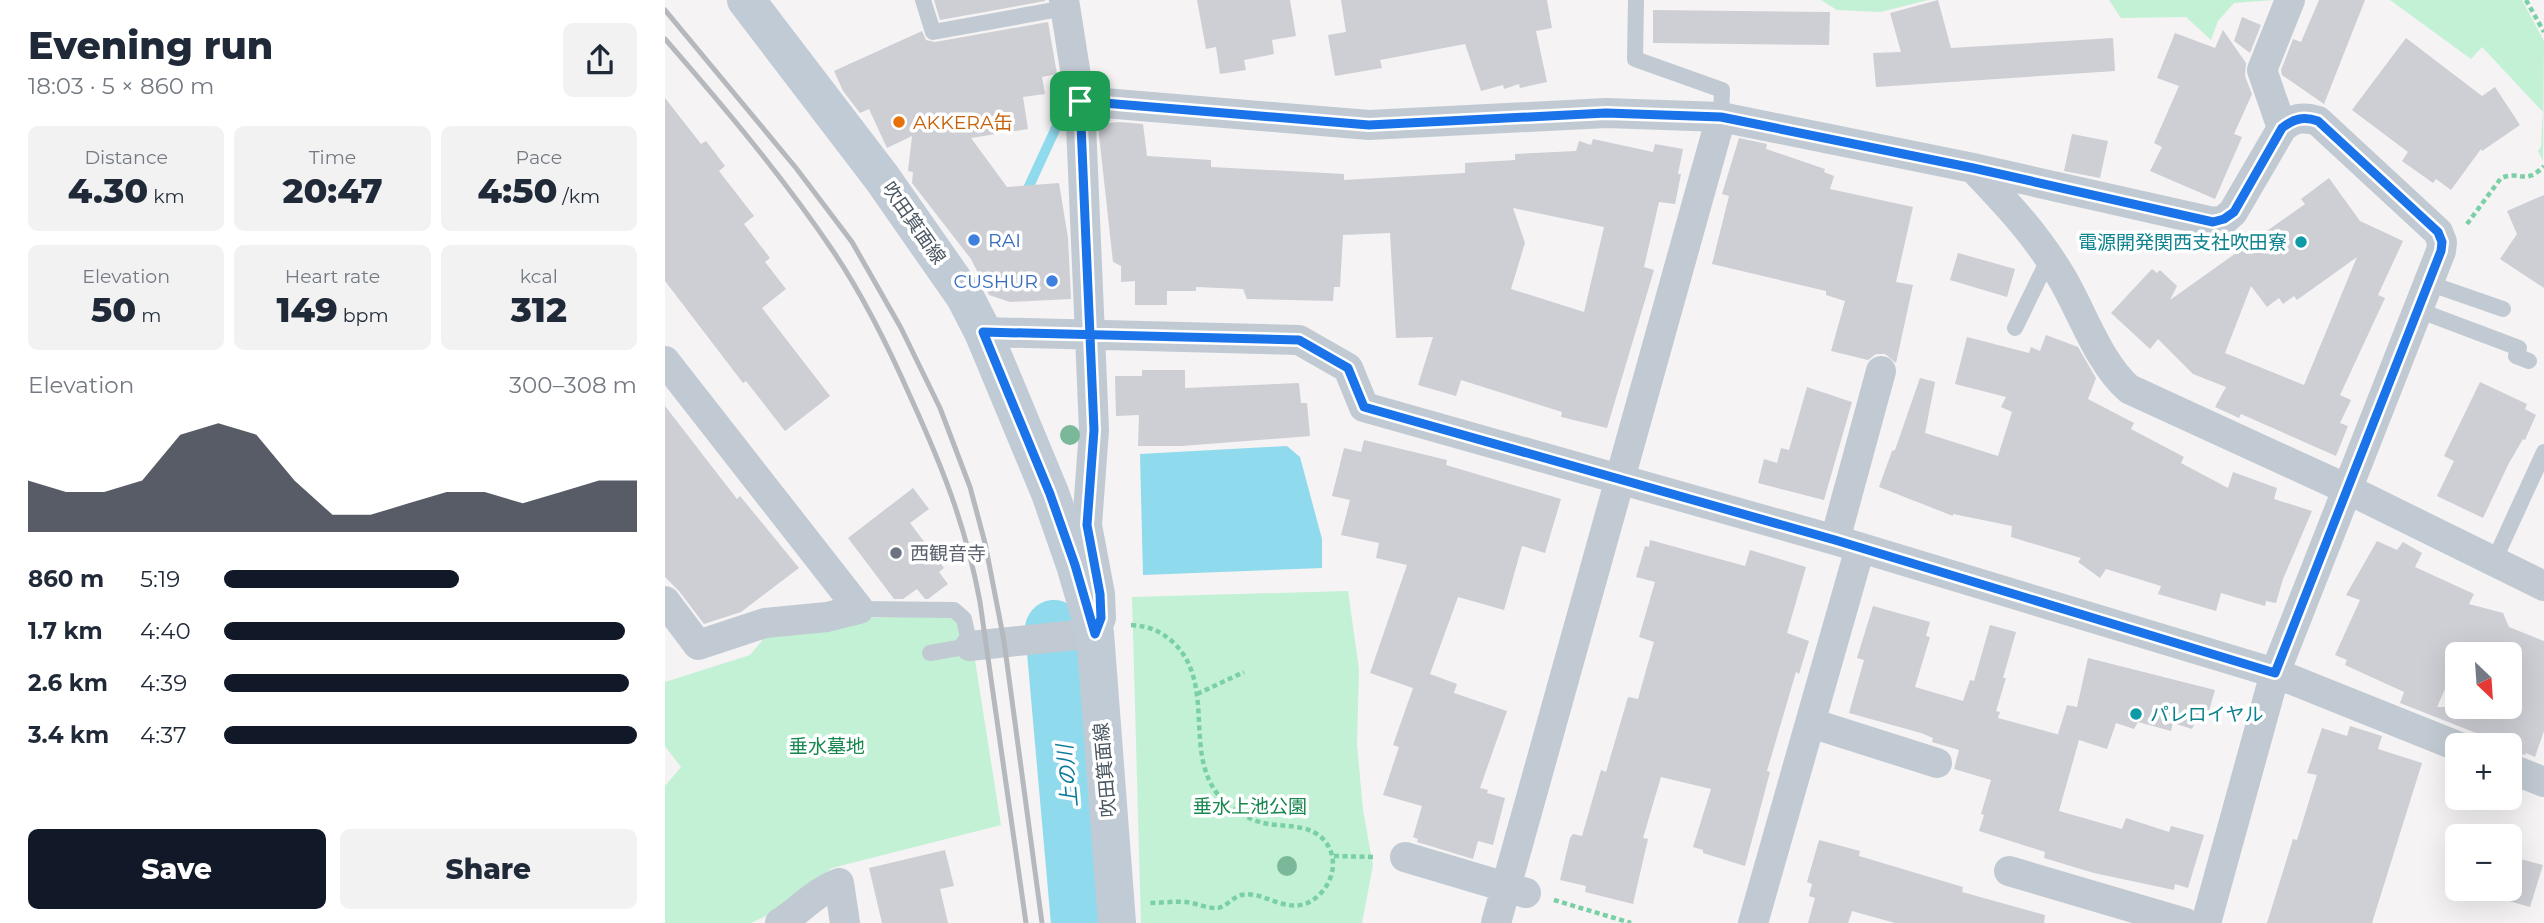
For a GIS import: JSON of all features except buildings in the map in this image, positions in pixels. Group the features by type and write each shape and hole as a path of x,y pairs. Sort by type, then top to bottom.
{"main road":[{"name":"吹田箕面線","path":"746,0 913,222 965,297 983,332 1050,494 1096,631 1130,913"}],"street":[{"path":"2282,128 2262,70 2290,0"},
{"path":"970,646 1096,631 1101,618 1100,594 1087,525 1094,430 1080,101 1064,4"},
{"path":"1080,101 1369,125 1606,113 1721,117 1973,168 2194,218 2219,221 2234,212 2282,128 2295,119 2318,121 2438,232 2442,242 2275,673 2206,923"},
{"path":"1496,923 1516,890 1619,479 1721,117"},
{"path":"1973,168 2029,228 2049,258 2110,367 2129,388 2347,489 2544,586"},
{"path":"983,332 1299,340 1348,368 1364,407 1847,544 2275,673 2445,741"},
{"path":"665,361 859,609 827,617 765,623 698,645 665,601"},
{"path":"1753,923 1811,723 1881,371"},
{"path":"1811,723 1937,763"},
{"path":"2522,773 2544,782"},
{"path":"1405,857 1516,890"},
{"path":"2009,871 2185,923"},
{"path":"780,923 795,914 822,890 839,883 845,923"}],"lane":[{"path":"923,0 933,32 1064,4"},
{"path":"1636,0 1635,59 1722,90 1721,117"},
{"path":"2015,328 2049,258"},
{"path":"2423,296 2503,309"},
{"path":"2423,296 2519,348 2516,356 2529,361"},
{"path":"2494,561 2544,452"},
{"path":"859,609 954,610 964,619 970,646 930,653"}],"path":[{"path":"2526,0 2544,32"},
{"path":"2442,242 2456,238 2501,178 2515,175 2525,178 2537,174 2544,166"},
{"path":"1096,631 1149,627 1165,635 1182,652 1194,674 1202,764 1219,796 1236,811 1261,823 1305,828 1324,840 1334,856 1332,877 1319,895 1303,905 1281,905 1256,896 1241,895 1219,908 1183,902 1130,913"},
{"path":"1197,694 1244,671"},
{"path":"1334,856 1369,857"},
{"path":"1555,901 1631,923"}],"green space":[{"path":"1821,0 1928,0 1880,12 1837,10"},
{"path":"2109,0 2273,0 2234,3 2218,21 2211,40 2186,17 2121,18"},
{"path":"2390,0 2522,0 2544,41 2543,161 2538,151 2541,147 2543,112 2482,47 2471,59"},
{"name":"垂水上池公園","path":"1348,591 1359,669 1357,744 1363,810 1373,865 1362,923 1141,923 1132,597"},
{"name":"垂水墓地","path":"952,615 960,623 974,654 1001,825 832,868 790,904 751,923 665,923 665,786 681,767 665,746 665,682 750,655 770,631 862,618"}],"water":[{"path":"1287,446 1300,457 1322,539 1322,568 1143,575 1140,454"}],"waterway":[{"path":"1024,197 1060,119 1061,97"},
{"name":"上の川","path":"1054,629 1080,923"}],"railway":[{"path":"665,10 796,168 852,242 901,328 940,408 970,487 985,543 1004,641 1042,923"},
{"path":"665,39 752,143 833,251 875,322 932,447 960,522 980,602 1026,923"}],"place":[{"name":"AKKERA缶","path":"899,122"},
{"name":"RAI","path":"974,240"},
{"name":"電源開発関西支社吹田寮","path":"2301,242"},
{"name":"CUSHUR","path":"1052,281"},
{"name":"西観音寺","path":"896,553"},
{"name":"パレロイヤル","path":"2136,714"}],"route":[{"path":"1080,101 1091,335 1094,430 1087,525 1100,594 1101,618 1095,634 1050,494 983,332 1091,335 1299,340 1348,368 1364,407 1835,540 2275,673 2441,251 2442,242 2438,232 2318,121 2302,118 2295,119 2282,128 2234,212 2213,222 1973,168 1721,117 1606,113 1369,125 1080,101"}]}
